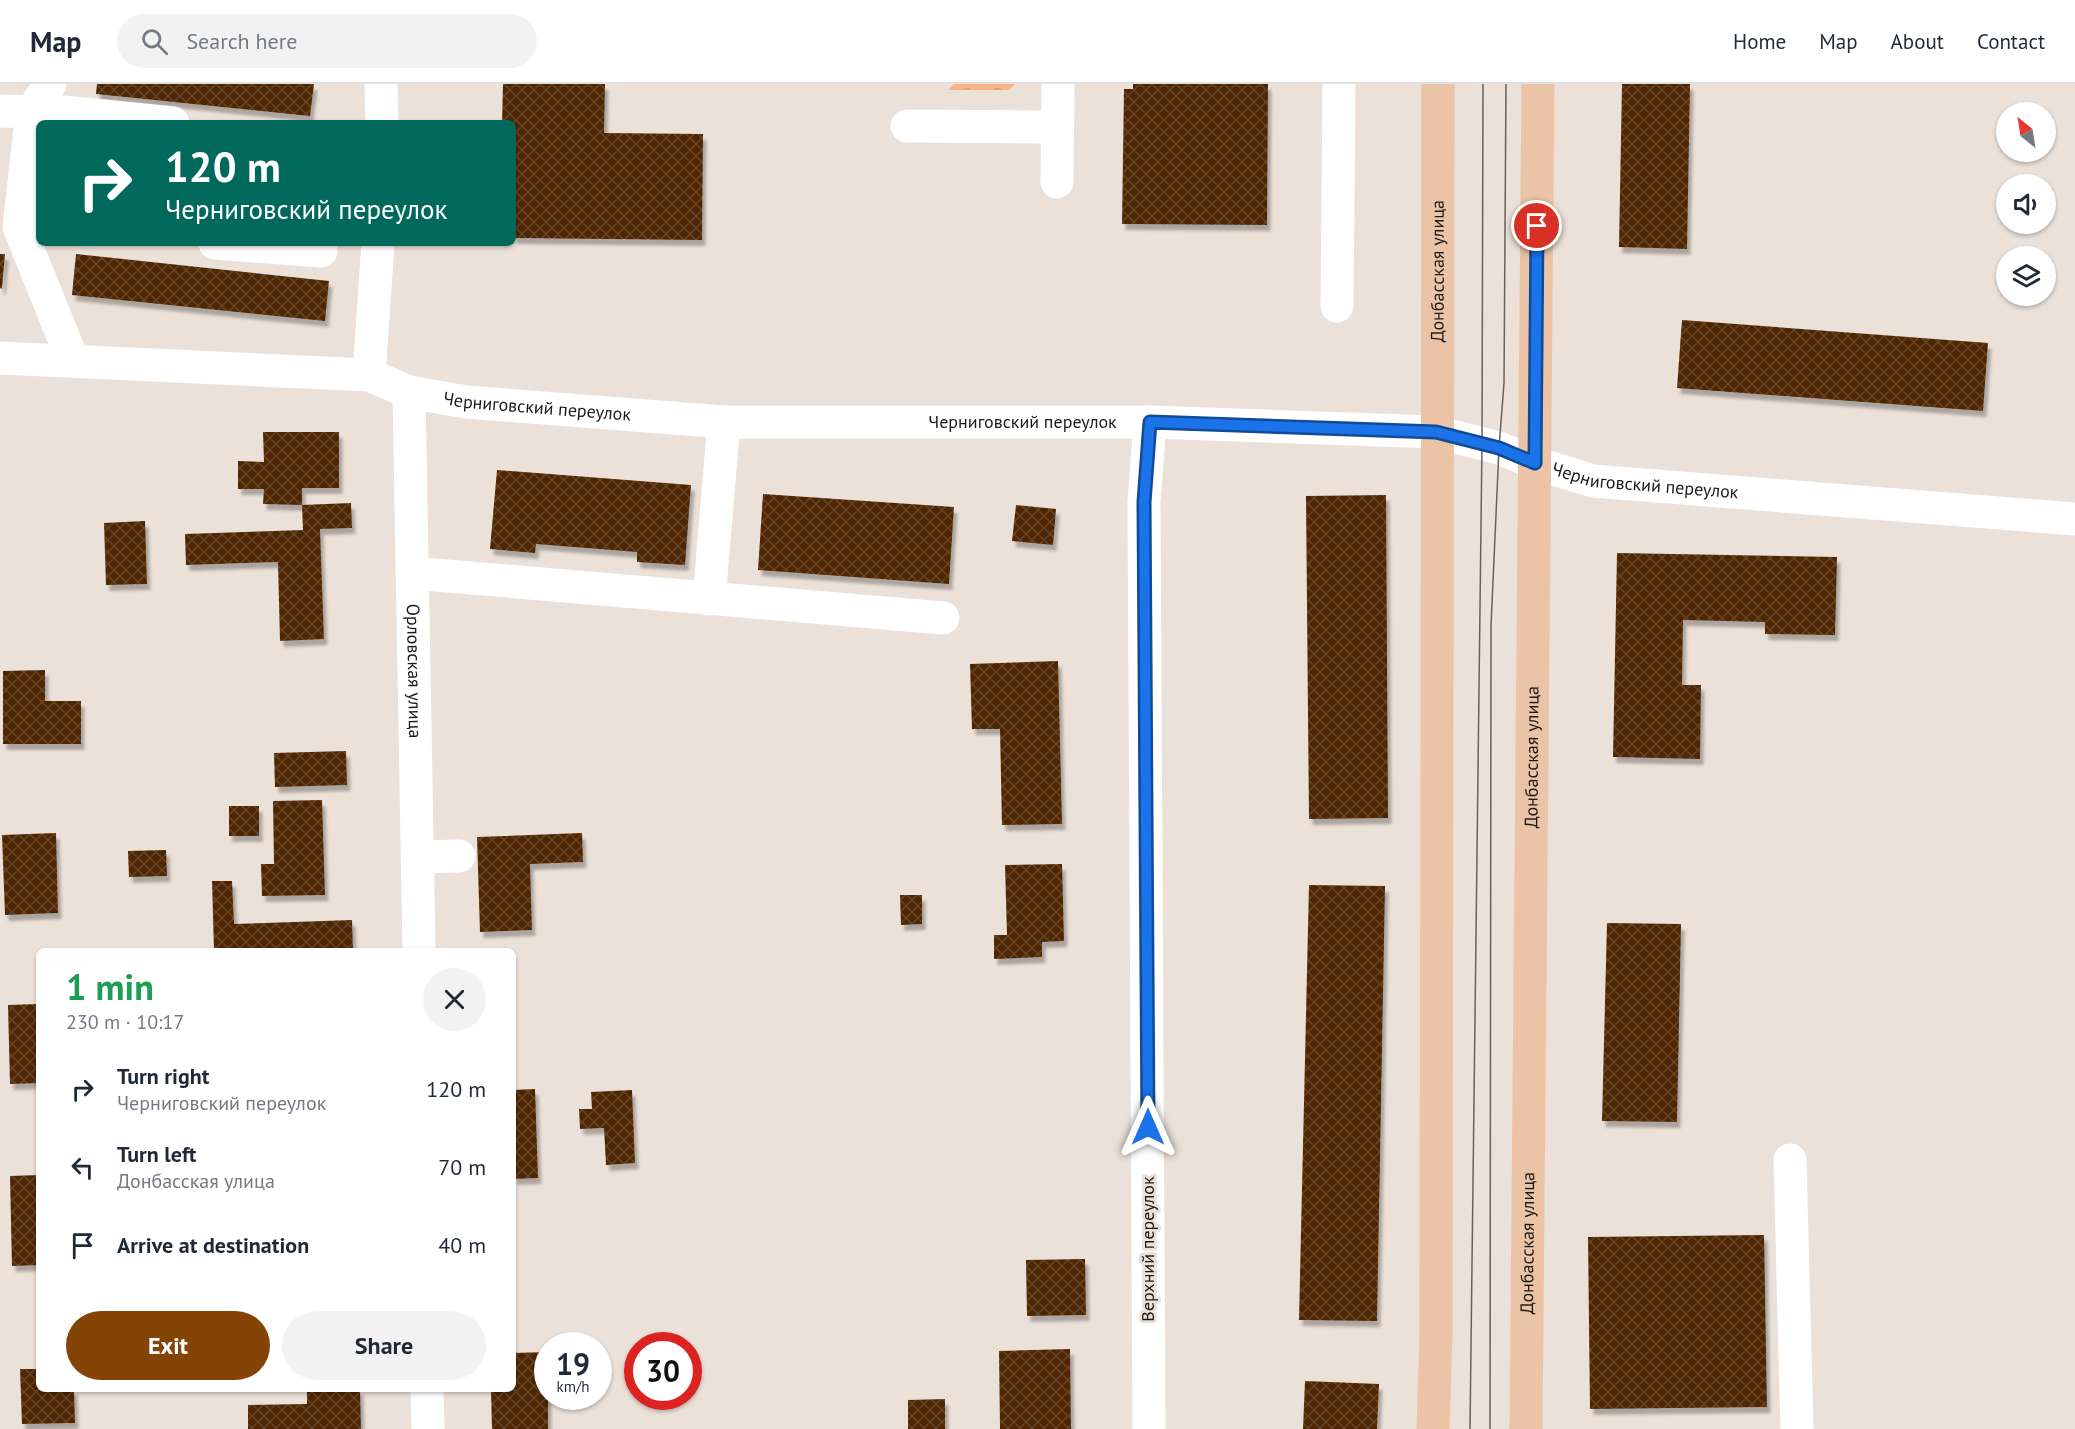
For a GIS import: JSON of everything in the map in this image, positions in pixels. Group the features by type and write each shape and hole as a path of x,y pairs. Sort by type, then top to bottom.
{"main road":[{"name":"Донбасская улица","path":"1433,1429 1436,1335 1438,84"},
{"name":"Донбасская улица","path":"1526,1429 1538,84"}],"street":[{"path":"16,111 50,84"},
{"path":"381,84 382,120"},
{"path":"1057,182 1058,84"},
{"path":"1337,306 1339,84"},
{"path":"16,111 64,112 143,120"},
{"path":"16,111 19,228 73,361"},
{"path":"907,126 1057,127"},
{"path":"255,246 321,251"},
{"path":"369,375 378,246"},
{"name":"Черниговский переулок","path":"0,358 369,375 409,392 466,402 724,422 1150,422 1436,432 1499,448 1535,463 1593,481 2075,519"},
{"name":"Орловская улица","path":"409,392 419,948"},
{"path":"709,598 724,422"},
{"name":"Верхний переулок","path":"1149,1429 1144,502 1150,422"},
{"path":"412,573 943,618"},
{"path":"417,857 459,856"},
{"path":"1790,1160 1797,1429"},
{"path":"427,1392 428,1429"}],"green space":[{"path":"954,84 1015,84 1009,90 948,90"}],"building":[{"path":"97,84 314,84 310,116 96,94"},
{"path":"503,84 605,84 604,133 703,134 702,240 516,238 516,120 502,120"},
{"path":"1133,84 1268,84 1267,225 1122,224 1124,89 1133,89"},
{"path":"1622,84 1690,84 1687,249 1619,247"},
{"path":"0,254 5,254 2,289 0,288"},
{"path":"76,254 329,281 325,321 72,295"},
{"path":"1682,320 1988,343 1983,411 1677,388"},
{"path":"263,432 339,432 339,488 302,488 302,505 263,504 264,489 238,489 238,461 264,462"},
{"path":"497,470 691,485 685,565 637,562 637,552 536,544 535,553 490,549"},
{"path":"763,494 954,507 949,584 758,570"},
{"path":"1386,495 1388,818 1309,819 1306,496"},
{"path":"351,503 352,528 320,529 324,639 280,641 278,562 186,565 185,534 303,530 302,505"},
{"path":"1016,505 1056,509 1053,545 1012,541"},
{"path":"145,521 147,584 106,585 104,523"},
{"path":"1617,553 1837,557 1835,635 1765,634 1765,622 1683,620 1682,685 1701,685 1700,759 1613,757"},
{"path":"1058,661 1062,824 1002,825 1000,729 972,729 970,664"},
{"path":"45,670 45,701 81,701 81,744 3,744 3,671"},
{"path":"346,751 347,785 275,787 274,753"},
{"path":"322,800 325,895 262,896 261,864 274,864 273,801"},
{"path":"229,806 259,806 259,836 229,836"},
{"path":"56,833 58,913 5,915 2,835"},
{"path":"582,833 583,862 530,864 532,930 480,932 477,837"},
{"path":"166,850 167,876 129,877 128,851"},
{"path":"1062,864 1064,941 1042,942 1042,957 994,959 994,935 1007,935 1005,865"},
{"path":"212,881 232,881 234,924 352,920 353,948 214,948"},
{"path":"1309,885 1385,886 1377,1321 1299,1320"},
{"path":"900,895 922,895 922,924 901,925"},
{"path":"1607,923 1681,924 1677,1122 1602,1121"},
{"path":"36,1004 36,1083 10,1084 8,1005"},
{"path":"535,1089 538,1178 516,1179 516,1090"},
{"path":"632,1090 635,1163 606,1165 604,1128 580,1129 579,1109 592,1109 591,1092"},
{"path":"36,1175 36,1265 12,1266 10,1176"},
{"path":"1764,1235 1767,1407 1590,1409 1588,1237"},
{"path":"1085,1259 1086,1315 1027,1316 1026,1260"},
{"path":"1070,1349 1071,1429 1000,1429 999,1351"},
{"path":"534,1352 534,1410 548,1410 548,1429 492,1429 491,1392 516,1392 516,1353"},
{"path":"20,1369 36,1369 36,1392 74,1392 75,1423 22,1424"},
{"path":"1305,1381 1379,1384 1377,1429 1303,1429"},
{"path":"307,1392 360,1392 361,1429 248,1429 248,1405 307,1404"},
{"path":"945,1399 945,1429 908,1429 908,1400"}],"tram line":[{"path":"1470,1429 1482,443 1483,84"},
{"path":"1490,1429 1491,626 1504,383 1506,84"}],"route":[{"path":"1148,1127 1144,502 1150,422 1436,432 1499,448 1535,463 1537,226"}]}
